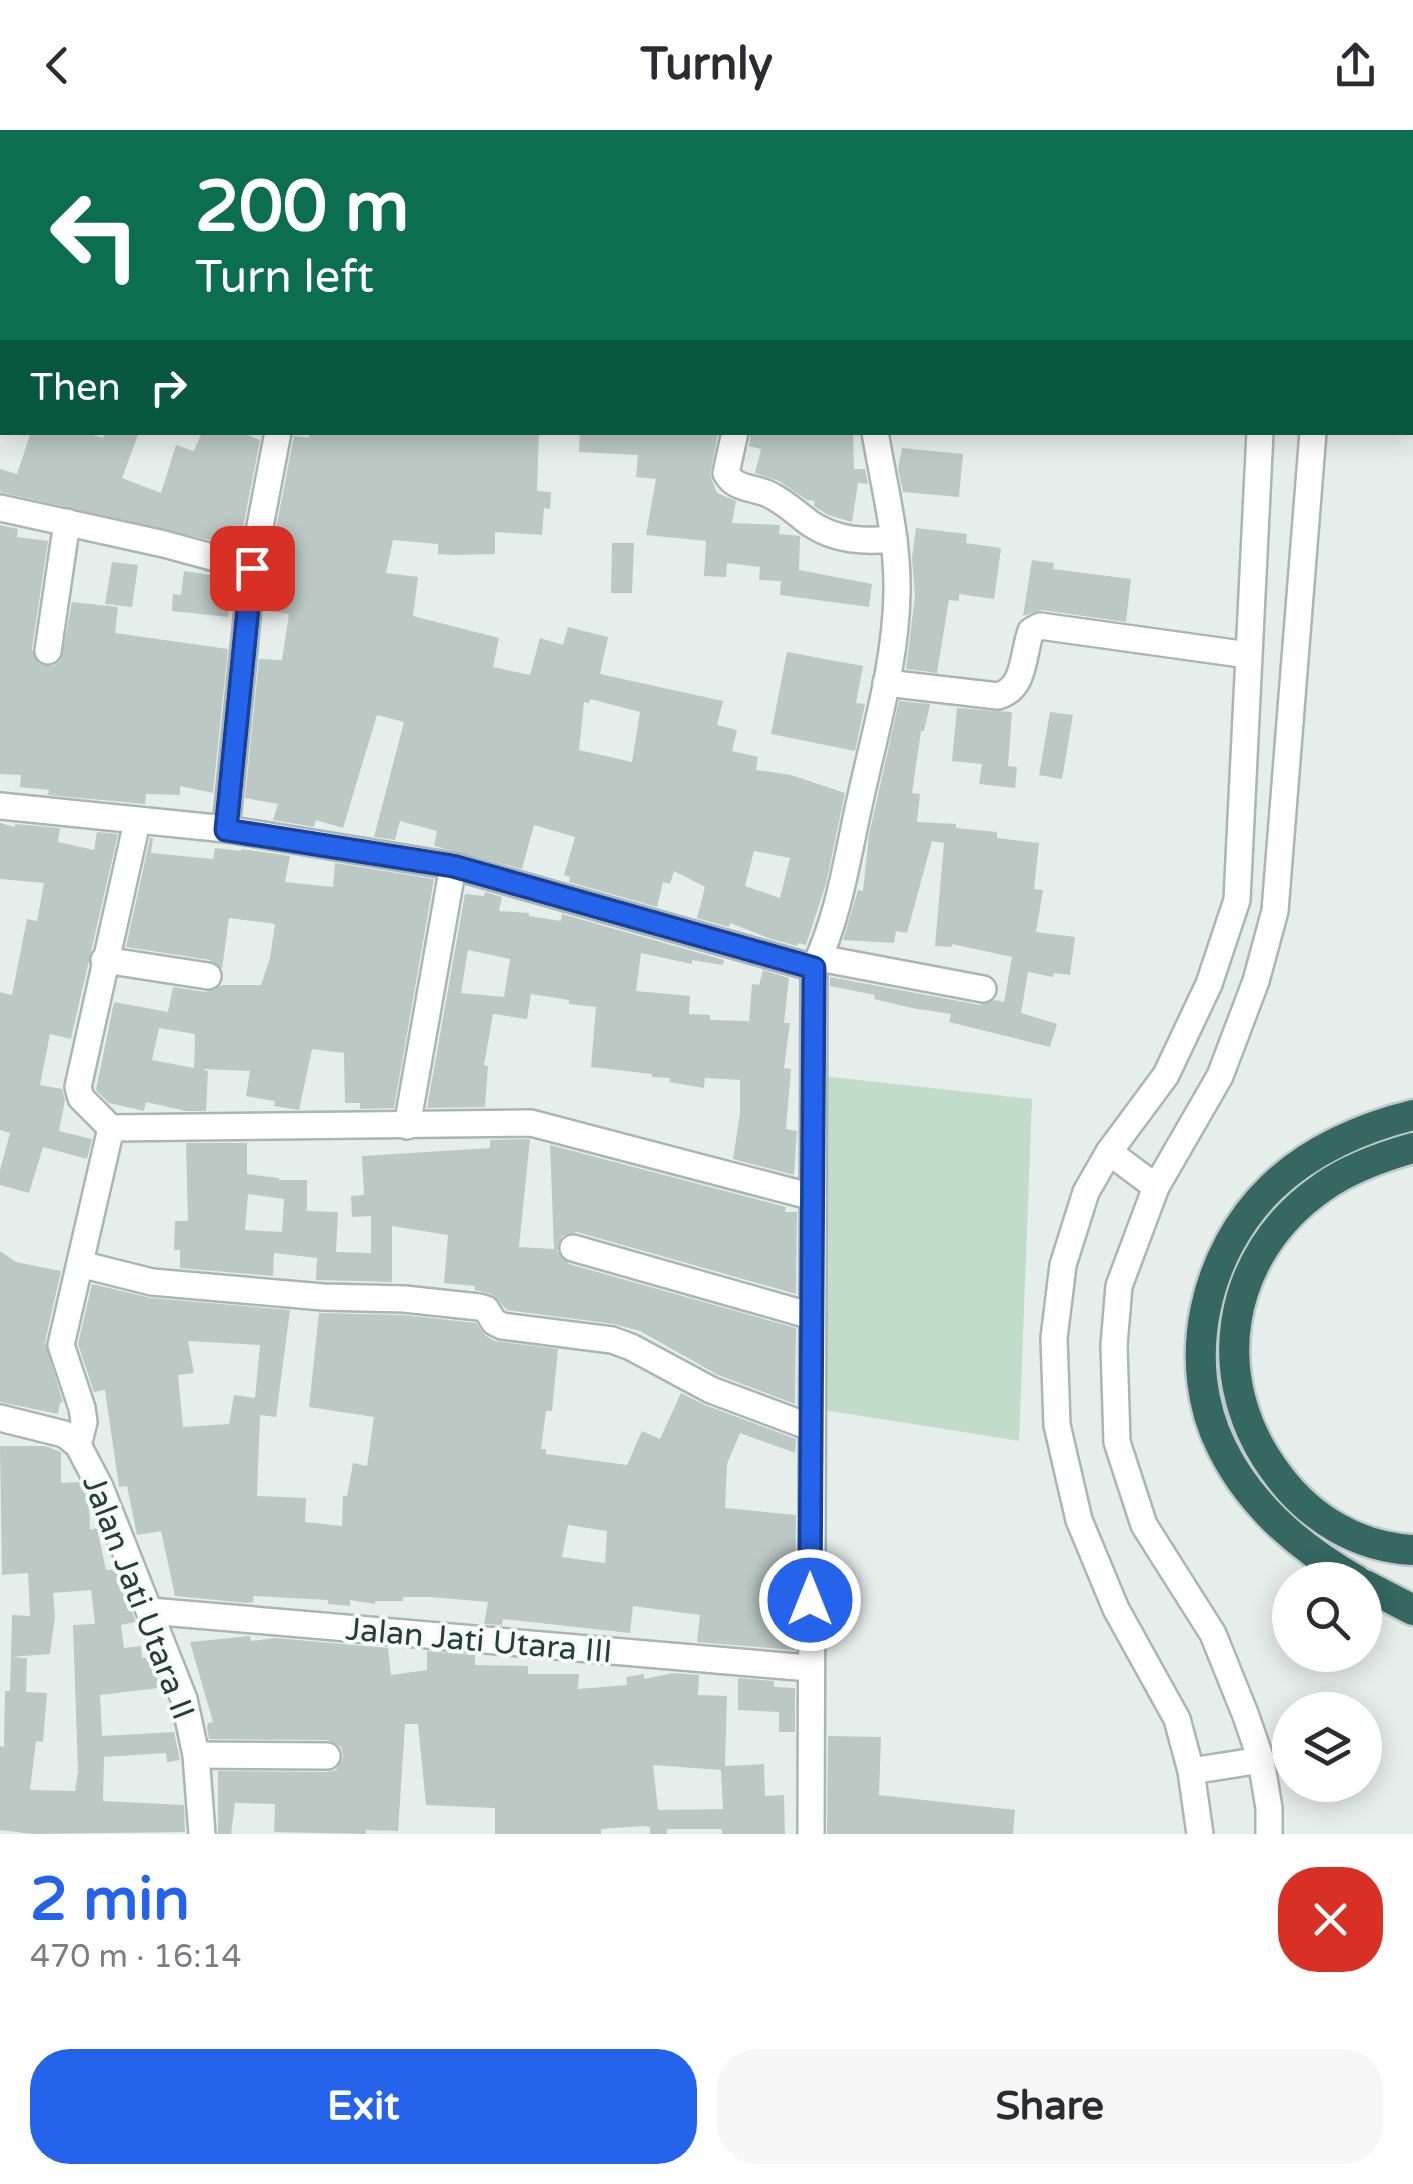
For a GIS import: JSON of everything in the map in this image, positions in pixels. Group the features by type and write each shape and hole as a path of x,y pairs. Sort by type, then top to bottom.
{"highway":[{"path":"1328,1562 1273,1520 1230,1463 1214,1431 1204,1392 1202,1325 1225,1252 1272,1187 1304,1162 1340,1142 1374,1126 1413,1115"},
{"path":"1413,1148 1346,1173 1313,1195 1285,1221 1256,1260 1246,1283 1235,1327 1234,1352 1234,1374 1243,1412 1259,1448 1284,1484 1303,1504 1340,1530 1381,1546 1413,1550"},
{"path":"1382,1594 1413,1610"}],"street":[{"path":"226,830 252,568 277,435"},
{"path":"734,435 726,473 734,484 766,494 838,537 873,541 894,538"},
{"path":"811,1834 810,1427 816,962 839,892 886,683 897,596 894,538 875,435"},
{"path":"1200,1834 1192,1770 1177,1719 1116,1609 1079,1520 1057,1425 1054,1338 1062,1265 1086,1192 1109,1152 1166,1076 1209,984 1237,900 1260,435"},
{"path":"1269,1834 1261,1760 1213,1634 1144,1525 1117,1442 1114,1344 1119,1286 1156,1187 1220,1076 1256,980 1275,911 1313,435"},
{"path":"0,508 252,568"},
{"path":"48,651 67,522"},
{"path":"886,683 998,696 1008,693 1018,684 1030,631 1040,626 1248,655"},
{"path":"0,806 226,830 453,866 816,962 983,989"},
{"path":"137,822 78,1088 81,1098 110,1128 532,1123 813,1197"},
{"path":"407,1126 453,866"},
{"path":"104,960 208,976"},
{"path":"78,1445 84,1422 61,1344 110,1128"},
{"path":"1109,1152 1156,1187"},
{"path":"573,1248 812,1316"},
{"path":"80,1264 166,1284 479,1307 502,1326 612,1340 631,1346 711,1390 810,1427"},
{"name":"Jalan Jati Utara II","path":"0,1418 64,1434 78,1445 100,1487 184,1698 196,1755 202,1834"},
{"name":"Jalan Jati Utara III","path":"150,1611 809,1668"},
{"path":"196,1755 327,1756"},
{"path":"1192,1770 1261,1760"}],"green space":[{"path":"822,1076 1032,1099 1019,1441 824,1410"}],"building":[{"path":"30,435 138,435 122,478 161,493 176,445 194,451 201,435 247,435 260,440 241,538 221,534 219,542 0,492 0,469 17,474"},
{"path":"539,435 537,491 551,492 550,509 544,508 542,535 495,532 495,554 438,554 438,544 393,540 386,573 418,577 413,616 499,638 493,667 530,675 540,638 563,645 568,627 608,637 600,674 723,701 717,725 737,730 732,751 758,757 756,770 791,775 845,793 826,884 806,945 797,946 730,923 729,927 697,918 705,887 674,871 670,884 663,882 657,907 569,882 570,877 564,875 575,837 534,825 522,869 434,846 437,831 400,821 395,840 374,837 404,722 377,715 343,828 316,820 314,827 273,820 278,804 245,798 259,659 282,660 289,614 264,610 294,436","holes":["590,699 640,712 632,762 579,750 584,702 589,703","754,851 790,858 780,898 745,886"]},
{"path":"580,435 717,435 710,475 717,493 736,501 732,523 780,525 779,534 800,536 799,570 872,584 869,607 780,595 781,581 759,580 760,567 727,563 726,577 704,576 706,541 646,535 656,479 636,477 638,455 579,452"},
{"path":"751,435 853,435 854,469 865,469 868,484 858,483 852,522 828,515 814,506 815,501 755,473 761,449 749,446"},
{"path":"902,448 963,454 959,497 903,492 898,468"},
{"path":"0,525 18,529 17,537 48,541 32,649 39,664 53,666 61,660 72,602 118,607 115,633 228,649 213,793 180,786 180,795 146,794 145,804 48,795 49,790 20,787 21,775 0,774"},
{"path":"916,528 967,534 966,543 1001,548 994,599 959,594 959,601 949,600 937,673 906,669 915,596 912,558"},
{"path":"612,543 634,543 632,593 611,593"},
{"path":"1032,560 1054,563 1053,569 1131,579 1126,622 1042,610 1023,616"},
{"path":"112,562 138,565 132,607 105,604"},
{"path":"184,571 223,577 222,589 231,590 228,617 172,611 173,594 181,595"},
{"path":"787,652 863,666 856,703 865,704 855,751 771,734"},
{"path":"899,701 930,704 921,731 912,793 920,794 917,822 956,824 956,828 997,832 997,838 1039,843 1034,889 1043,890 1036,932 1075,937 1070,975 1054,973 1053,977 1028,972 1021,1013 1057,1024 1050,1047 949,1022 951,1014 830,986 830,977 980,1005 995,1000 1004,1002 1012,957 952,944 935,946 944,843 932,841 907,933 896,931 894,943 843,940 858,890 863,891 869,835"},
{"path":"957,708 1012,712 1008,766 1017,767 1015,788 979,784 982,764 952,761"},
{"path":"1050,712 1073,715 1062,779 1039,775"},
{"path":"0,823 60,828 58,842 94,850 97,832 118,834 71,1039 50,1034 40,1085 62,1089 65,1100 59,1131 92,1139 87,1159 43,1147 29,1193 0,1185 10,1133 0,1130 0,992 12,995 27,919 37,921 44,883 0,879"},
{"path":"150,838 151,853 213,859 215,848 290,856 285,882 333,887 335,863 434,879 394,1108 360,1109 360,1103 345,1103 344,1053 312,1049 299,1110 246,1096 250,1071 202,1069 208,1071 206,1111 146,1102 144,1111 109,1103 96,1090 114,1002 168,1012 173,987 206,992 222,985 261,985 275,924 229,918 222,969 210,960 126,947","holes":["159,1028 195,1034 194,1068 152,1060"]},
{"path":"485,892 502,897 499,911 561,921 562,914 724,960 723,965 692,960 692,964 641,953 636,991 690,996 689,1014 710,1015 710,1020 749,1021 752,984 759,985 763,970 789,978 784,1023 790,1023 784,1068 791,1069 786,1129 797,1131 794,1175 733,1159 740,1080 705,1078 704,1088 669,1082 670,1078 652,1074 591,1067 596,1007 569,1004 569,1000 531,994 527,1019 493,1014 484,1065 488,1066 485,1107 427,1108 465,894 484,896","holes":["468,950 510,959 504,997 461,993"]},
{"path":"530,1139 519,1247 554,1249 550,1145 786,1207 785,1212 797,1212 796,1294 577,1232 562,1236 557,1251 569,1264 796,1328 795,1404 718,1375 640,1331 507,1310 492,1294 475,1290 475,1286 444,1283 448,1235 392,1226 392,1282 316,1280 317,1258 274,1253 273,1276 180,1268 180,1250 174,1250 175,1221 188,1221 186,1143 247,1143 247,1174 307,1180 307,1211 338,1212 336,1252 371,1253 371,1216 352,1217 351,1196 364,1195 362,1156 490,1148 490,1140","holes":["248,1194 284,1199 282,1232 245,1230"]},
{"path":"0,1251 16,1262 61,1271 45,1342 63,1402 58,1414 0,1402"},
{"path":"92,1284 151,1298 290,1310 276,1417 260,1415 257,1496 306,1498 305,1522 342,1526 343,1496 347,1496 353,1463 367,1466 374,1417 309,1407 319,1313 403,1315 476,1323 495,1341 558,1349 552,1411 546,1411 541,1449 546,1449 546,1454 627,1465 642,1431 660,1439 681,1393 796,1439 795,1453 740,1433 727,1464 725,1508 796,1515 795,1650 697,1642 700,1615 633,1606 630,1633 503,1619 502,1625 484,1624 488,1602 430,1597 403,1597 403,1601 375,1604 350,1600 350,1606 328,1604 328,1600 253,1596 254,1602 246,1603 175,1596 161,1531 137,1535 127,1486 119,1487 105,1390 94,1392 78,1344","holes":["188,1341 260,1345 255,1398 234,1395 229,1424 183,1427 178,1375 194,1373","568,1525 607,1531 605,1563 562,1557"]},
{"path":"0,1446 45,1446 61,1452 61,1483 79,1482 89,1502 90,1530 97,1528 106,1570 115,1569 136,1622 121,1625 124,1648 141,1646 142,1658 150,1657 157,1674 158,1688 100,1695 102,1736 174,1732 180,1760 167,1762 166,1753 104,1757 103,1801 184,1805 185,1832 33,1834 0,1830 0,1746 4,1747 5,1691 10,1691 12,1615 30,1616 28,1573 2,1575","holes":["91,1590 95,1624 73,1625 78,1771 75,1791 30,1790 36,1741 43,1742 47,1693 26,1692 27,1658 11,1657 50,1654 55,1616 53,1593"]},
{"path":"250,1636 251,1641 275,1638 388,1648 391,1675 427,1670 427,1651 475,1655 475,1665 528,1666 528,1674 579,1674 578,1689 627,1685 626,1677 644,1674 644,1679 673,1673 699,1675 698,1695 727,1696 725,1766 764,1764 765,1796 784,1795 785,1834 667,1829 667,1834 650,1834 650,1827 643,1826 601,1829 601,1834 495,1834 495,1808 426,1805 418,1724 405,1724 398,1831 274,1832 275,1804 235,1803 231,1834 218,1834 218,1771 327,1772 336,1770 343,1757 341,1747 328,1740 209,1739 208,1723 213,1722 190,1642","holes":["653,1765 721,1770 723,1809 658,1810"]},
{"path":"738,1678 774,1681 774,1687 795,1688 795,1732 779,1732 779,1712 738,1710"},
{"path":"828,1736 881,1737 879,1795 1015,1810 1013,1834 827,1834"}],"route":[{"path":"252,568 226,830 453,866 814,968 810,1600"}]}
